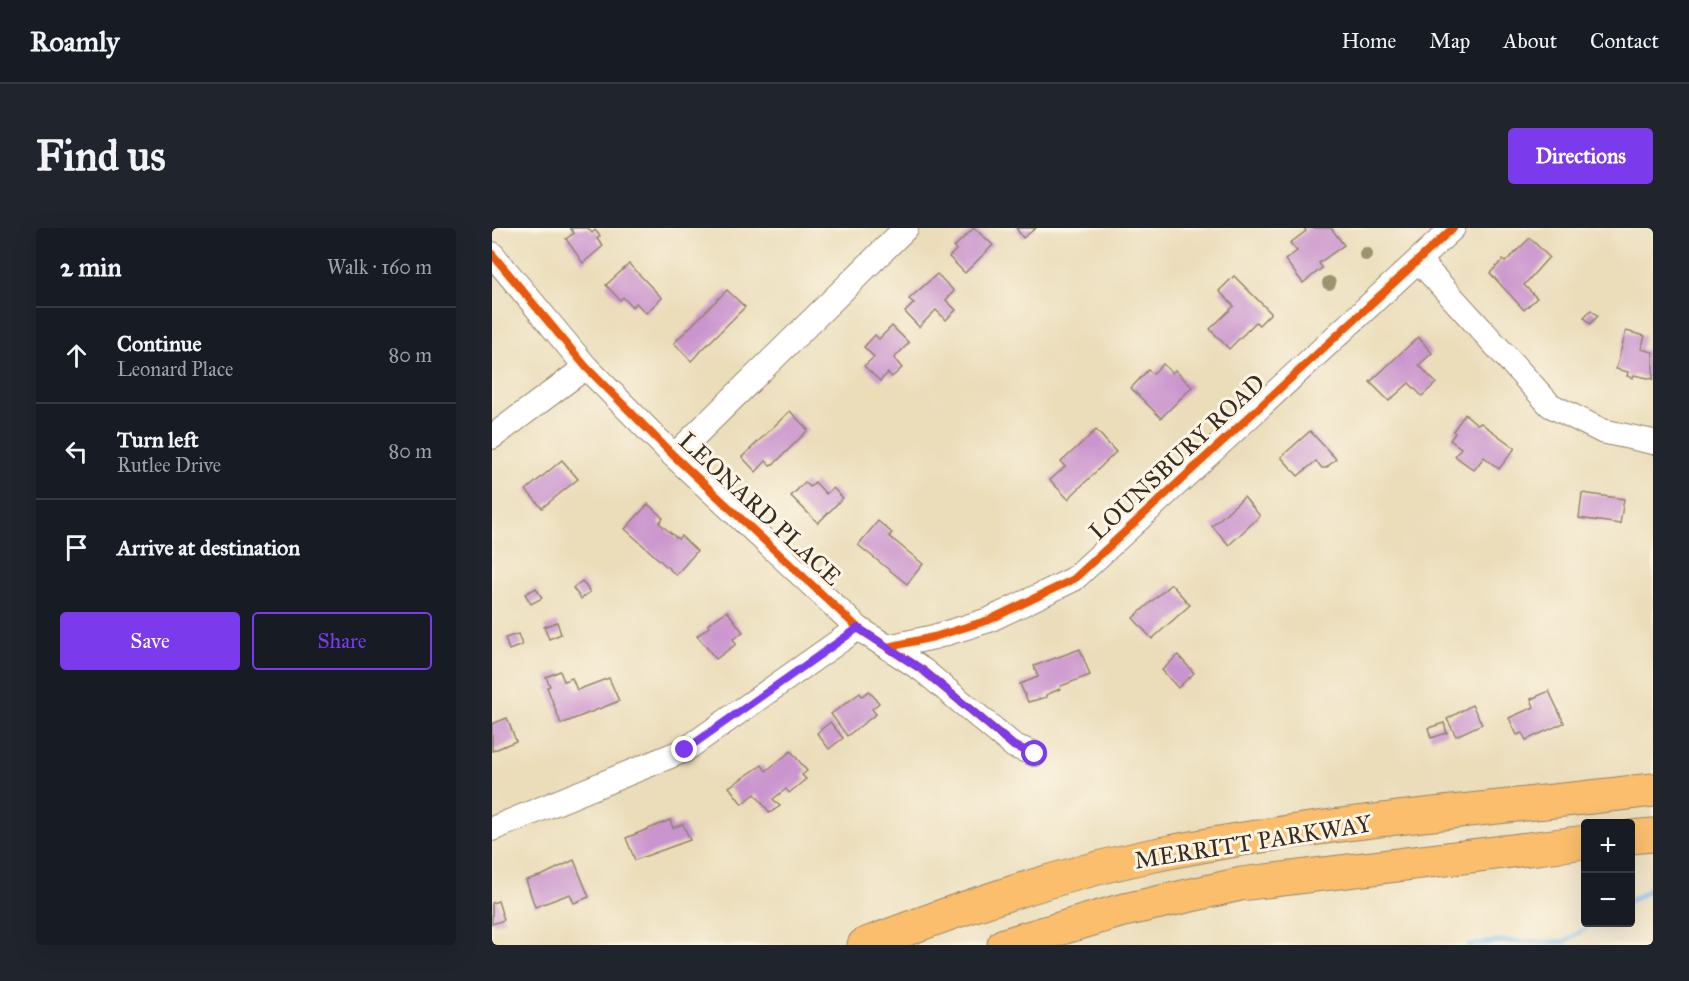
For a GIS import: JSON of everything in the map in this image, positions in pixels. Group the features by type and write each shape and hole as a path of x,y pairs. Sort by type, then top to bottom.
{"highway":[{"name":"MERRITT PARKWAY","path":"864,945 928,920 1027,889 1143,857 1257,836 1653,790"},
{"path":"1635,837 1653,835"},
{"name":"MERRITT PARKWAY","path":"1005,945 1120,911 1241,884 1581,843"}],"street":[{"path":"674,456 906,228"},
{"name":"LOUNSBURY ROAD","path":"888,647 934,637 989,620 1074,579 1453,228"},
{"name":"LEONARD PLACE","path":"492,254 586,366 674,456 858,628 924,671 1014,746 1035,754"},
{"path":"1419,261 1550,405 1602,431 1653,442"},
{"path":"492,437 586,366"},
{"path":"492,829 685,750 858,628"}],"building":[{"path":"570,228 588,228 592,233 595,230 600,236 597,239 603,246 583,263 566,239 574,233"},
{"path":"974,228 993,245 965,273 949,257 956,250 954,247"},
{"path":"1016,228 1036,228 1023,238"},
{"path":"1304,228 1331,228 1344,245 1319,263 1322,268 1303,283 1285,260 1297,251 1290,243 1306,231"},
{"path":"1530,238 1549,257 1524,285 1537,298 1524,310 1490,273"},
{"path":"629,264 662,298 646,313 636,303 632,307 623,297 620,300 606,285"},
{"path":"937,274 954,291 946,300 956,310 946,320 936,310 919,327 905,312 914,303 909,299"},
{"path":"1234,276 1271,313 1259,325 1256,322 1229,349 1210,329 1234,306 1219,291"},
{"path":"727,290 745,307 691,361 674,343"},
{"path":"1591,310 1598,316 1590,324 1584,317"},
{"path":"892,326 909,343 894,358 902,368 892,377 888,373 880,381 864,366 874,357 864,347 875,335 879,339"},
{"path":"1626,331 1645,336 1641,349 1653,352 1653,379 1634,375 1633,378 1627,376 1628,372 1616,369"},
{"path":"1418,337 1432,353 1419,365 1436,383 1422,396 1409,383 1389,401 1370,382"},
{"path":"1163,364 1172,373 1175,370 1192,387 1161,418 1131,388 1148,370 1153,374"},
{"path":"790,411 808,430 775,463 770,465 766,461 756,472 742,457"},
{"path":"1465,414 1515,448 1499,469 1484,457 1474,470 1455,456 1461,448 1450,440 1455,433 1453,431"},
{"path":"1096,430 1116,452 1068,499 1050,480 1065,467 1061,462"},
{"path":"1310,431 1336,459 1326,468 1322,468 1316,461 1298,476 1281,457"},
{"path":"562,460 578,479 542,508 526,490"},
{"path":"805,482 810,487 815,482 826,494 833,488 843,498 818,523 791,496"},
{"path":"1582,493 1624,499 1620,524 1579,518"},
{"path":"1244,497 1260,516 1229,545 1212,526"},
{"path":"648,504 663,518 659,523 678,539 681,536 697,551 676,575 625,529"},
{"path":"878,521 892,533 889,536 923,564 907,584 858,545"},
{"path":"582,581 590,592 581,599 573,588"},
{"path":"1171,584 1190,605 1152,639 1133,618"},
{"path":"536,588 542,598 531,604 525,594"},
{"path":"727,611 743,632 733,639 736,644 716,659 697,636 709,627 708,624"},
{"path":"557,622 561,634 549,639 544,627"},
{"path":"518,634 522,645 509,650 505,638"},
{"path":"1080,649 1090,675 1061,686 1060,689 1046,695 1047,697 1028,702 1020,684 1038,677 1034,666"},
{"path":"1178,655 1194,673 1178,688 1162,670"},
{"path":"560,671 564,681 572,678 577,690 609,678 619,701 561,724 547,687 550,686 546,677"},
{"path":"869,691 879,703 872,709 876,714 847,736 831,714 860,693 862,696"},
{"path":"1549,691 1564,723 1526,740 1522,733 1517,735 1509,718 1534,707 1531,699"},
{"path":"1472,705 1482,724 1456,736 1447,719"},
{"path":"507,718 516,741 492,751 492,724"},
{"path":"830,722 843,738 829,749 817,733"},
{"path":"1444,723 1447,733 1431,738 1428,728"},
{"path":"791,751 807,771 802,775 806,779 789,793 786,789 773,799 780,806 770,813 755,794 742,804 729,787 762,765 766,771"},
{"path":"670,820 673,828 683,824 690,840 635,860 626,838"},
{"path":"574,860 589,897 574,903 570,894 535,907 526,880 543,875"},
{"path":"498,901 504,920 492,924 492,903"}],"waterway":[{"path":"1635,898 1653,888"},
{"path":"1469,945 1500,941 1564,942 1588,927"}],"cycle path":[{"path":"888,647 934,637 989,620 1074,579 1453,228"},
{"path":"492,254 586,367 674,456 858,628 924,671 1014,746 1035,754"}],"route":[{"path":"685,750 858,628 924,671 1014,746 1035,754"}]}
